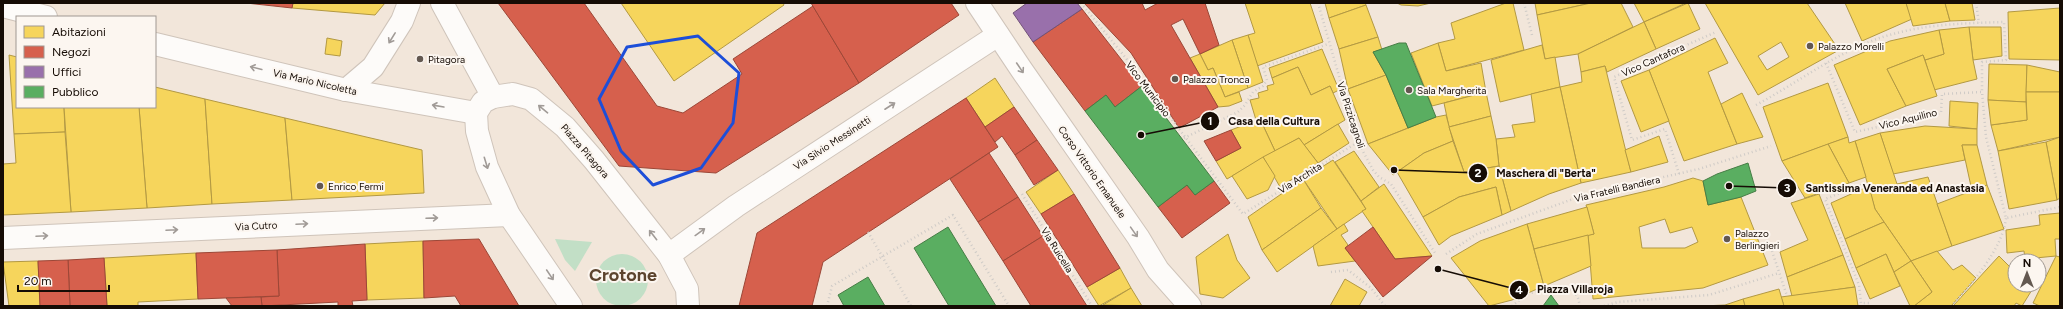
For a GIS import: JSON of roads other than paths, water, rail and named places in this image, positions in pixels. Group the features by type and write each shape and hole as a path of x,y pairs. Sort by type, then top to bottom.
{"street":[{"path":"346,90 373,67 402,21 409,3"},
{"path":"442,3 493,97 483,102 476,113 477,131 487,167 509,215 571,306"},
{"name":"Corso Vittorio Emanuele","path":"977,3 1138,237 1158,270 1190,306"},
{"path":"3,6 42,16"},
{"name":"Via Silvio Messinetti","path":"668,255 736,206 998,35"},
{"name":"Via Mario Nicoletta","path":"156,44 346,90 476,113"},
{"name":"Piazza Pitagora","path":"493,97 513,94 531,98 565,127 594,160 668,255 686,289 688,306"},
{"name":"Via Cutro","path":"3,238 509,215"}],"place":[{"name":"Palazzo Morelli","path":"1810,46"},
{"name":"Pitagora","path":"420,59"},
{"name":"Palazzo Tronca","path":"1175,79"},
{"name":"Sala Margherita","path":"1409,90"},
{"name":"Casa della Cultura","path":"1141,135"},
{"name":"Maschera di \"Berta\"","path":"1394,170"},
{"name":"Enrico Fermi","path":"320,186"},
{"name":"Santissima Veneranda ed Anastasia","path":"1729,186"},
{"name":"Palazzo Berlingieri","path":"1727,239"},
{"name":"Piazza Villaroja","path":"1438,269"}],"district":[{"name":"Crotone","path":"623,275"}]}
